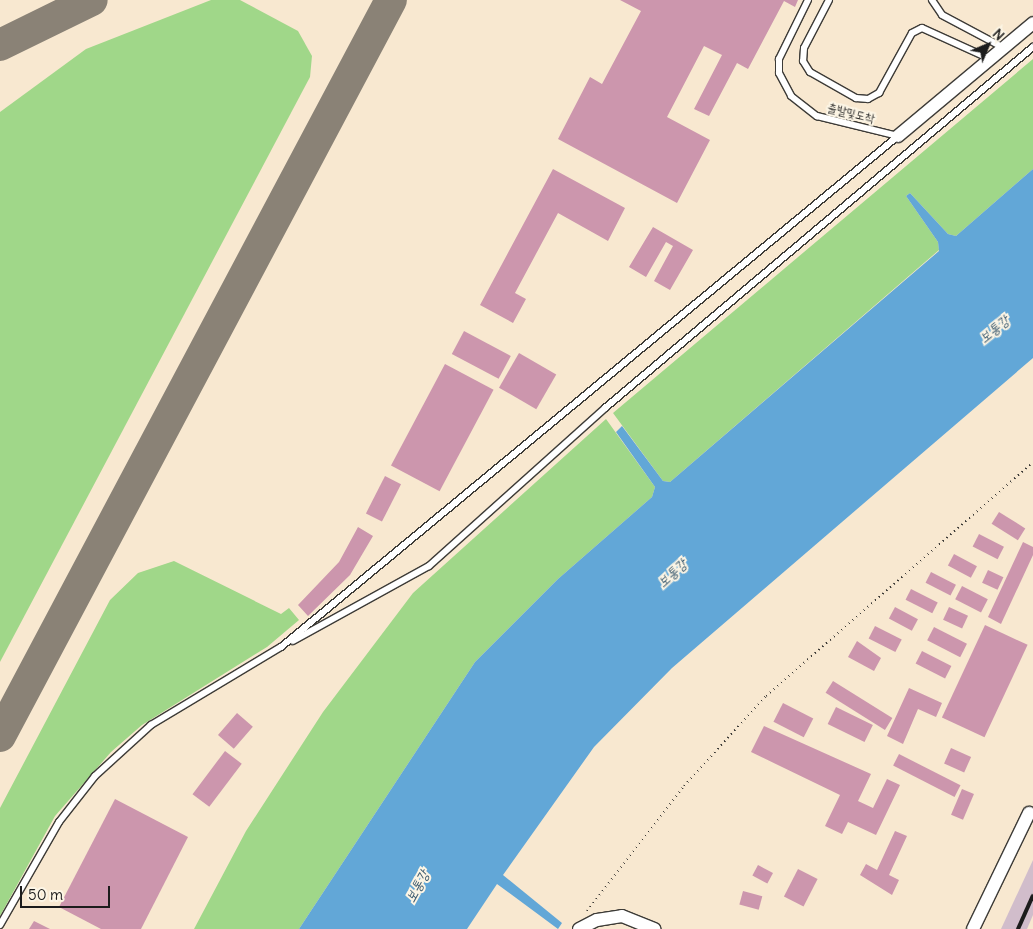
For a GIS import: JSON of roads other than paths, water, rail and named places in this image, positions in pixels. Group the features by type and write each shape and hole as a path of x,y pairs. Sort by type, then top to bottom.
{"street":[{"path":"898,136 1033,23"},
{"path":"973,929 1029,813"},
{"path":"580,929 597,920 622,916 654,929"}],"lane":[{"name":"출발및도착","path":"808,0 785,43 779,73 791,96 803,108 834,122 898,136"},
{"path":"829,0 804,48 803,61 810,72 856,98 868,99 879,93 912,33 922,28 990,59"},
{"path":"932,0 942,15 1004,48"},
{"path":"0,925 59,822 95,776 151,725 281,647 429,566 605,408 1033,47"},
{"path":"281,647 898,136"}],"water":[{"name":"보통강","path":"1033,169 1033,358 672,668 594,747 503,875 562,923 558,929 497,884 467,929 299,929 475,662 558,579 652,497 655,487 616,432 622,426 663,481 670,482 939,251 938,242 906,196 910,193 948,234 956,236"}],"railway":[{"path":"1018,929 1033,896"}]}
